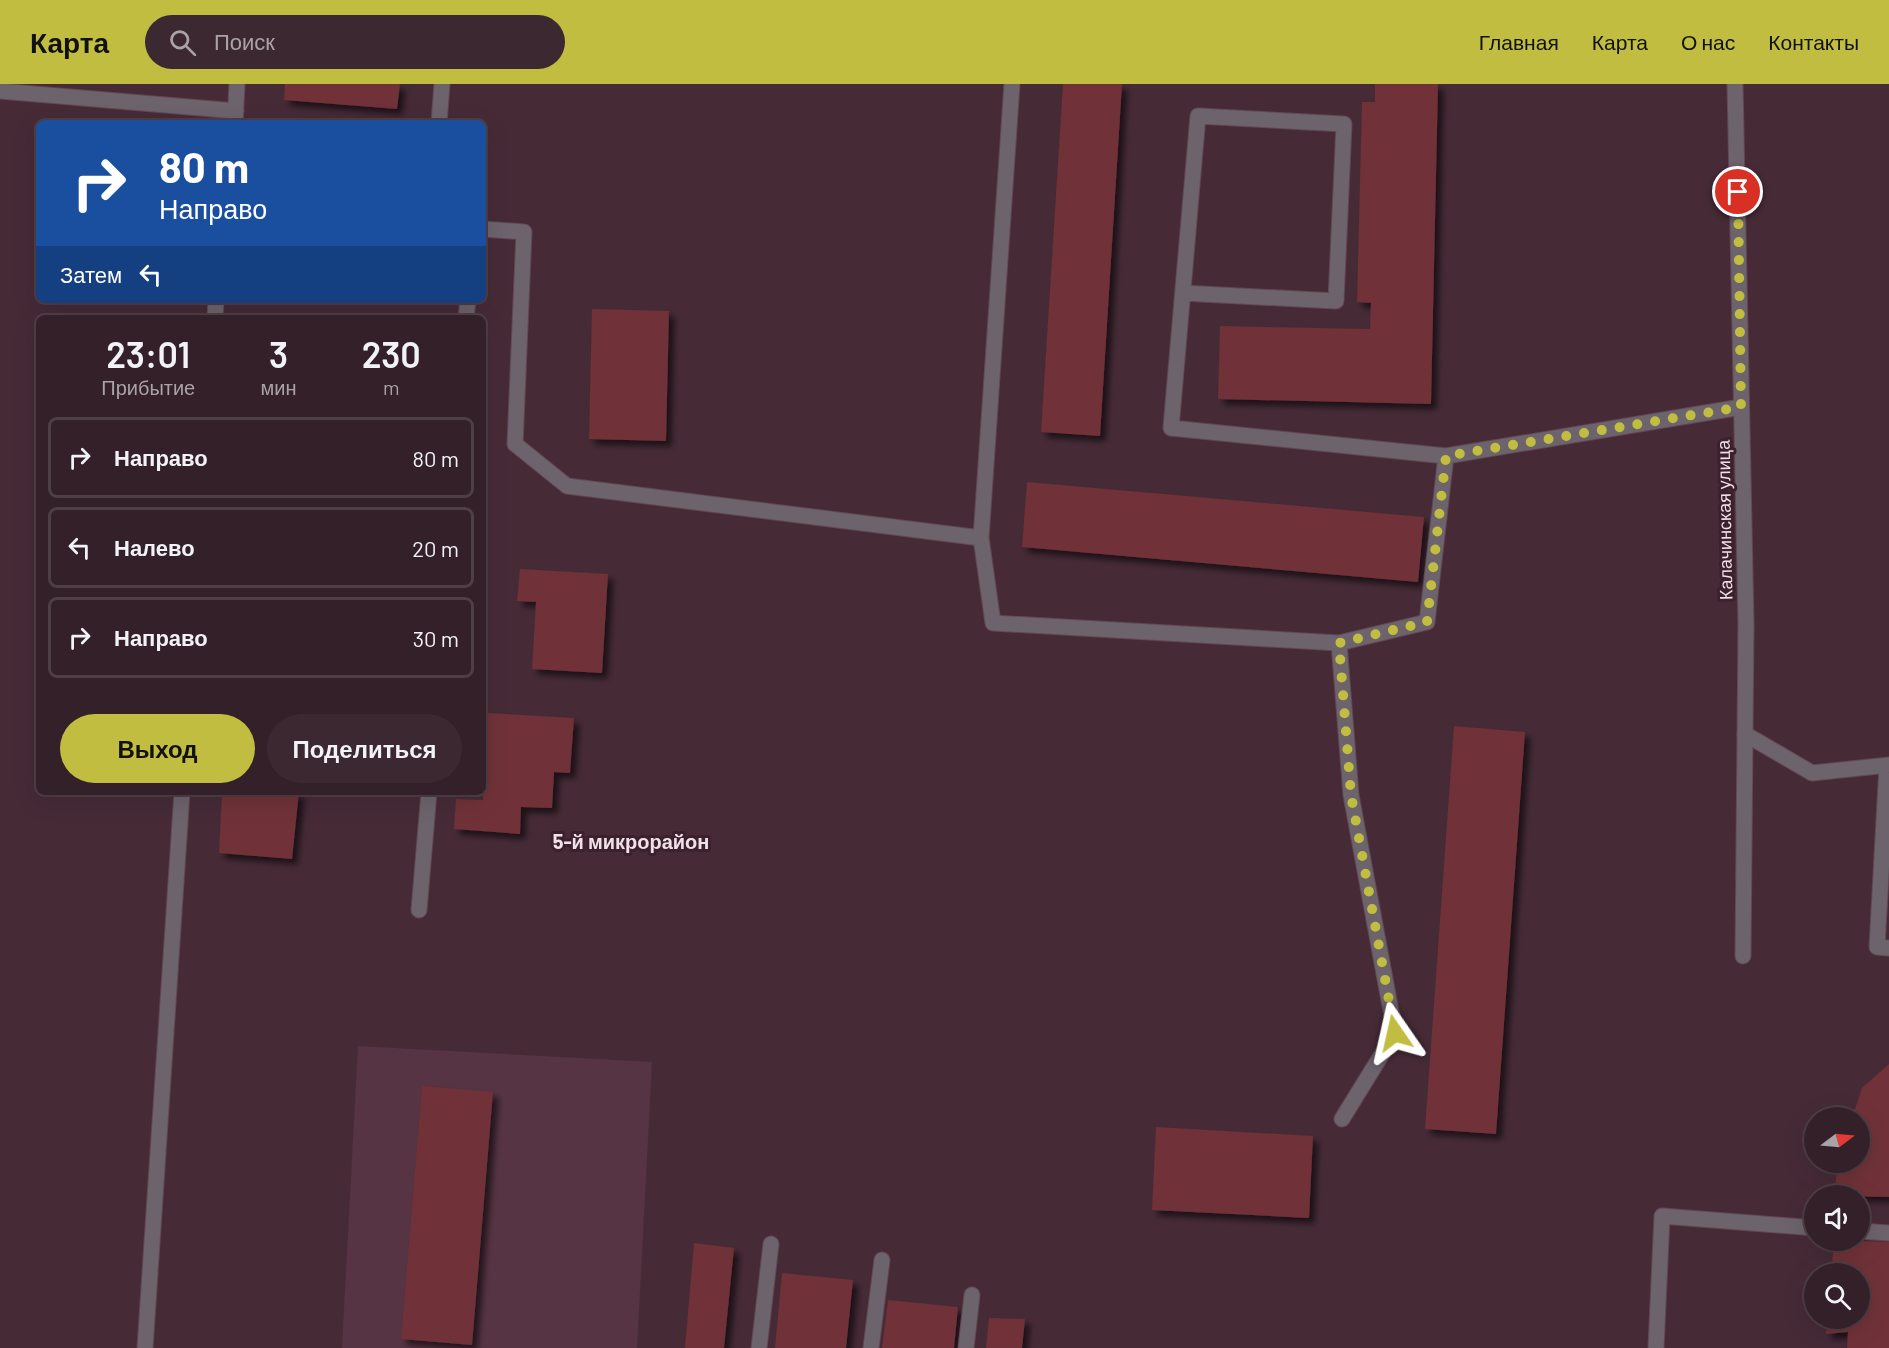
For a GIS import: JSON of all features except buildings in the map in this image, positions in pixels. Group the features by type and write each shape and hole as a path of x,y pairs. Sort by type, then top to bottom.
{"street":[{"path":"0,91 235,117 237,84"},
{"path":"439,120 442,84"},
{"path":"1012,84 981,538 993,623 1339,643 1427,622 1446,456"},
{"name":"Калачинская улица","path":"1735,84 1746,624 1743,956"},
{"path":"1183,293 1336,301 1344,124 1198,116 1171,428 1446,456 1741,407"},
{"path":"486,229 524,232 515,444 567,486 981,538"},
{"path":"1339,643 1351,795 1395,1033 1342,1119"},
{"path":"1745,734 1812,773 1888,765 1877,947 1889,948"},
{"path":"145,1348 182,795"},
{"path":"420,910 429,795"},
{"path":"1656,1348 1662,1216 1804,1227"},
{"path":"1870,1232 1889,1233"},
{"path":"759,1348 771,1244"},
{"path":"872,1348 882,1260"},
{"path":"966,1348 972,1296"}],"shaded area":[{"path":"358,1046 652,1062 637,1348 342,1348"}],"district":[{"name":"5-й микрорайон","path":"631,841"}],"route":[{"path":"1395,1033 1351,795 1339,643 1427,622 1446,456 1741,407 1738,192"}]}
